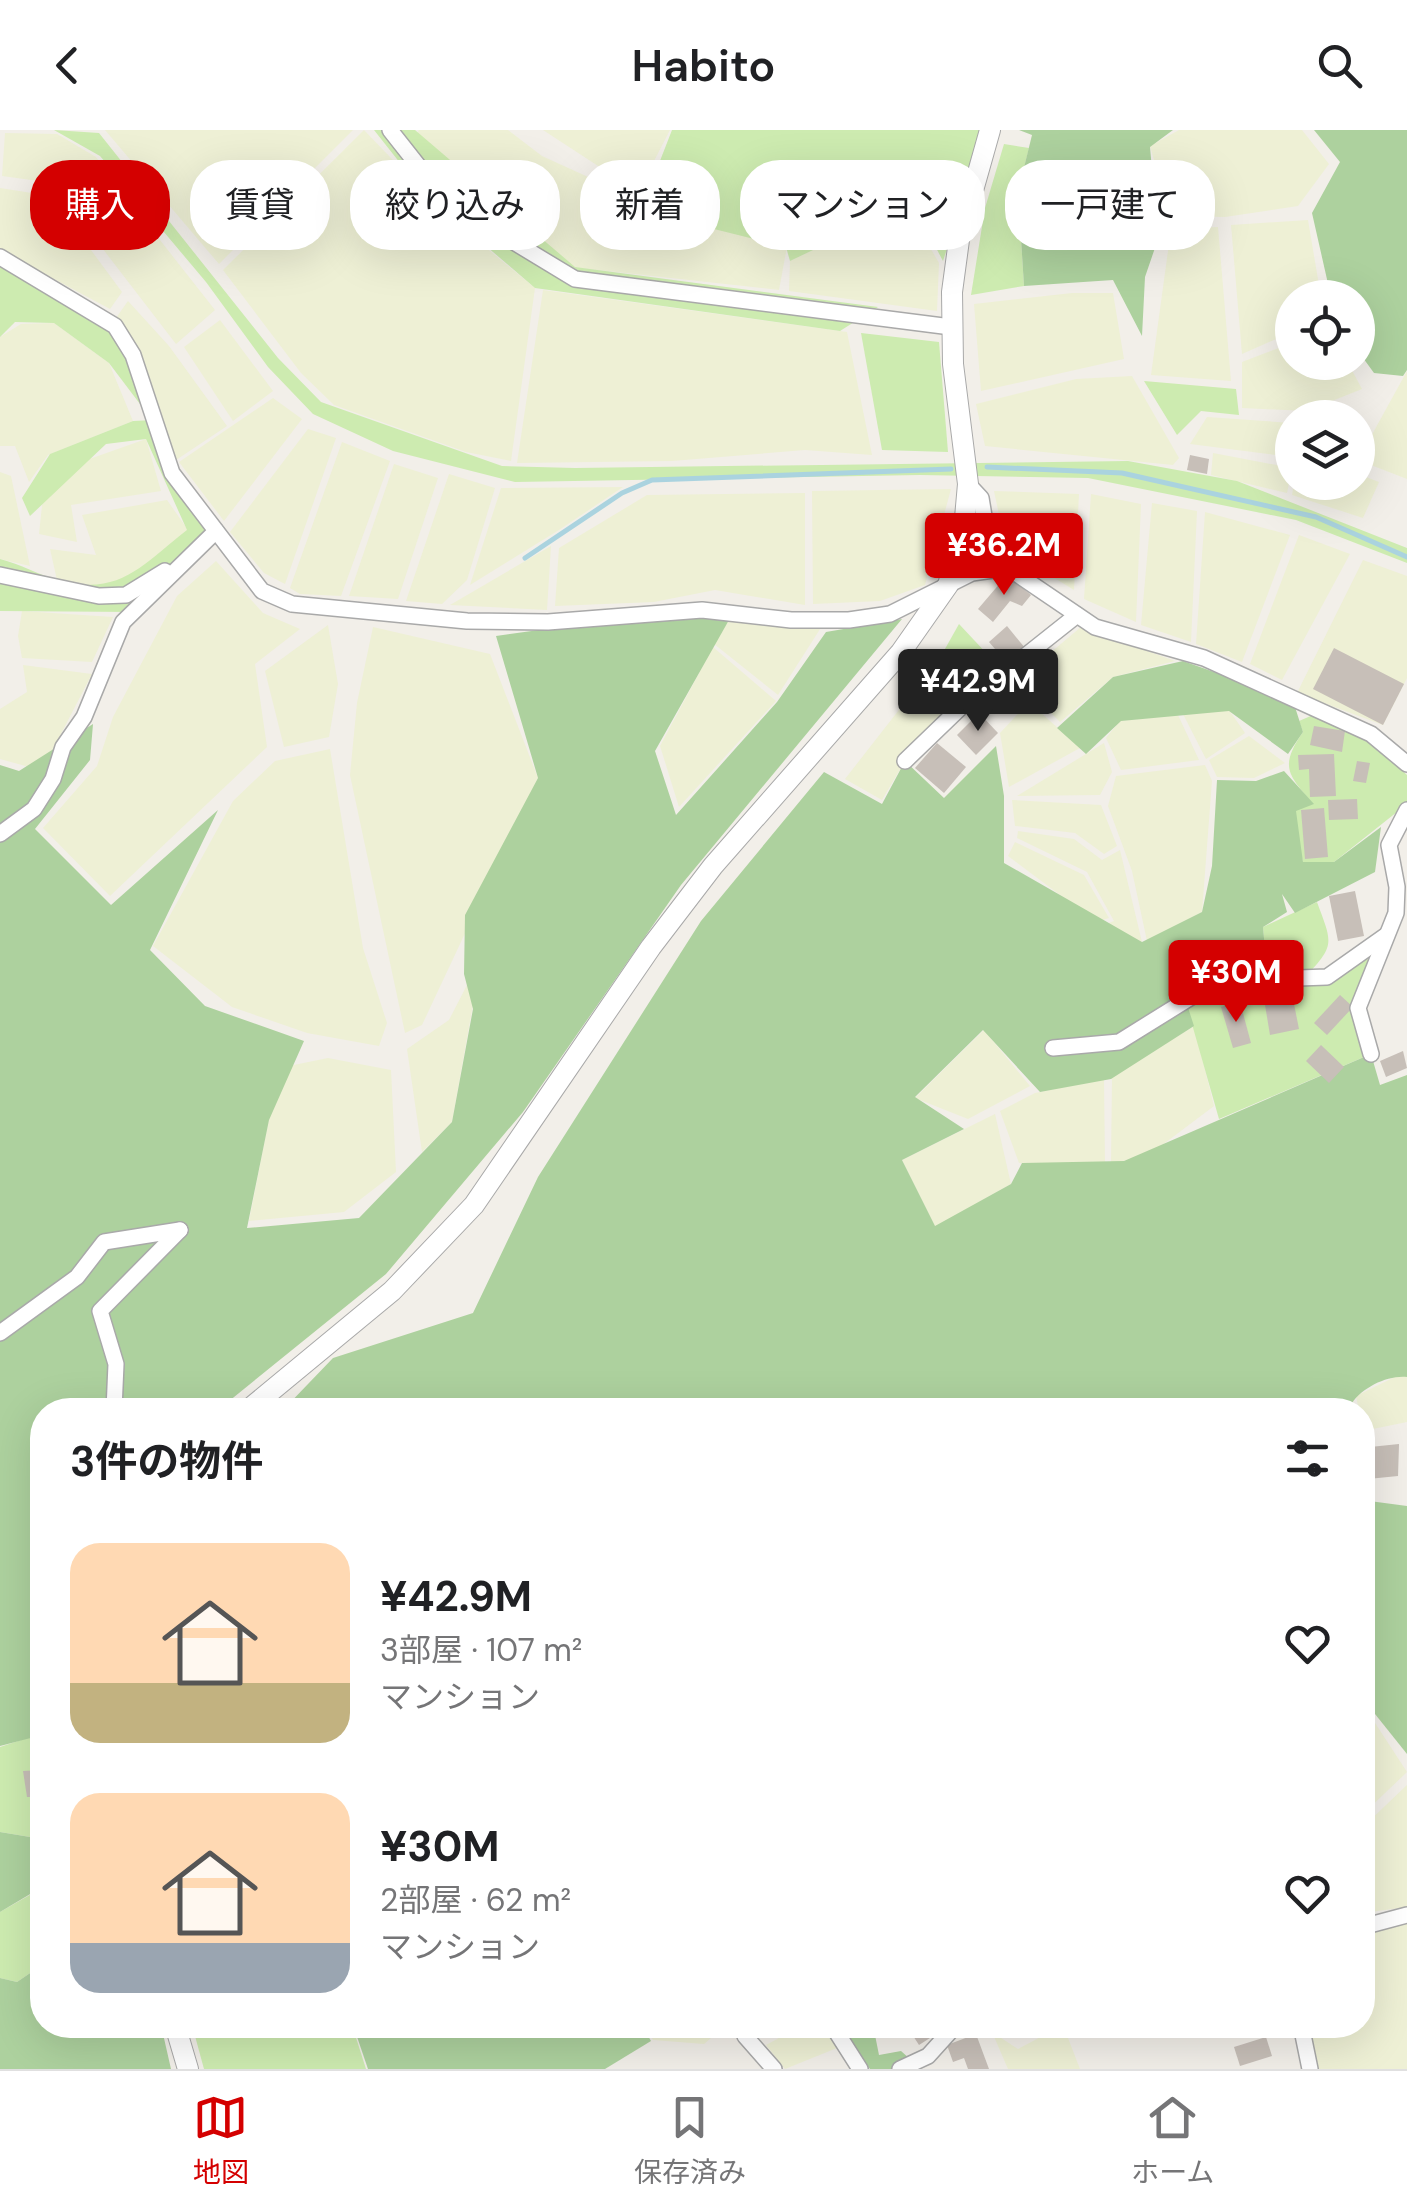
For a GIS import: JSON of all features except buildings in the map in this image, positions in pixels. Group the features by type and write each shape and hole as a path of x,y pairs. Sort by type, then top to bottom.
{"street":[{"path":"390,130 446,201 574,279 951,327"},
{"path":"263,1398 392,1291 474,1205 650,947 714,866 901,652 948,585 964,529 968,484 951,327 959,240 990,130"},
{"path":"0,257 114,326 133,356 172,473 262,591 292,604 467,620 548,622 702,610 791,620 848,620 890,614 948,585 993,570 1017,574 1094,628 1204,658 1370,734 1407,764"},
{"path":"968,484 981,498 990,528 993,570"},
{"path":"0,834 34,809 53,779 62,747 84,717 123,622 216,531"},
{"path":"0,576 99,596 126,595 190,556"},
{"path":"905,761 961,708 1077,615"},
{"path":"1372,1054 1358,1008 1396,913 1397,887 1389,845 1407,810"},
{"path":"1053,1048 1119,1042 1209,986 1239,980 1328,978 1385,936"},
{"path":"0,1332 77,1278 104,1242 180,1230 100,1311 116,1364 115,1398"},
{"path":"1375,1924 1407,1915"},
{"path":"179,2038 188,2069"},
{"path":"746,2038 774,2069"},
{"path":"840,2038 860,2069"},
{"path":"900,2069 928,2056 944,2038"},
{"path":"1303,2038 1310,2069"}],"green space":[{"path":"54,130 99,133 120,160 103,160"},
{"path":"105,130 353,130 323,160 190,160 190,230 170,206 170,160 131,160"},
{"path":"364,130 393,160 350,160 350,250 489,250 535,288 511,461 466,452 334,405 301,373 223,270 243,250 330,250 330,164"},
{"path":"374,130 415,130 450,160 398,160"},
{"path":"419,130 508,130 551,160 439,160 413,139"},
{"path":"543,130 670,130 655,160 589,160"},
{"path":"672,130 986,130 976,160 740,160 740,236 720,230 720,160 660,160"},
{"path":"1019,130 1173,130 1150,147 1151,160 1026,160 1032,135"},
{"path":"1179,130 1302,130 1329,164 1298,206 1215,217 1215,160 1154,160 1150,146"},
{"path":"1314,130 1407,130 1407,370 1403,376 1375,373 1375,280 1327,280 1312,213 1340,162"},
{"path":"5,133 57,134 98,160 30,160 30,180 2,176"},
{"path":"1004,144 1029,148 1026,160 1005,160 1005,250 1022,250 1024,286 971,295 978,250 985,250 985,208"},
{"path":"560,164 580,173 580,250 720,250 720,226 740,232 740,250 786,250 779,290 571,267 550,250 560,250"},
{"path":"0,188 30,193 30,250 91,250 122,292 110,309 0,250"},
{"path":"1308,220 1318,280 1275,280 1275,339 1242,354 1231,225"},
{"path":"170,222 278,358 321,402 502,466 1128,461 1237,481 1275,496 1275,500 1285,500 1407,548 1407,563 1296,520 1088,478 920,475 515,482 393,451 313,414 268,367 170,239"},
{"path":"1215,227 1231,381 1151,375 1168,250 1215,250"},
{"path":"104,250 168,250 215,310 176,344"},
{"path":"207,250 233,250 219,264"},
{"path":"491,250 555,250 575,267 878,307 840,331 535,288"},
{"path":"787,250 813,250 790,261"},
{"path":"813,250 931,250 939,263 937,311 789,291 790,261"},
{"path":"1022,250 1154,250 1145,277 1142,336 1113,280 1024,286"},
{"path":"0,262 85,314 116,338 131,360 143,408 109,363 54,323 15,322 0,337"},
{"path":"543,290 847,332 872,455 805,450 672,461 517,463"},
{"path":"1072,293 1113,293 1124,359 981,391 974,304"},
{"path":"128,301 169,346 227,426 176,460 140,356 116,318"},
{"path":"220,320 273,391 233,421 184,347"},
{"path":"54,323 109,363 133,421 48,455 29,482 15,446 0,446 0,337 21,324"},
{"path":"861,333 939,342 948,452 882,450"},
{"path":"1275,349 1275,380 1357,380 1362,389 1334,400 1275,400 1275,410 1242,408 1242,362"},
{"path":"1407,371 1407,479 1375,467 1375,429"},
{"path":"1132,376 1179,458 1173,465 985,446 976,404 1076,379"},
{"path":"1144,381 1236,389 1239,415 1201,411 1177,435"},
{"path":"273,398 302,419 224,521 179,462"},
{"path":"1207,417 1275,422 1275,455 1190,444"},
{"path":"154,420 213,534 133,612 0,611 0,559 58,580 98,584 114,581 143,566 187,530 146,439 106,444 30,516 22,498 50,454 133,421"},
{"path":"308,429 336,438 285,584 264,573 230,532"},
{"path":"146,439 161,491 71,505 77,542 39,534 43,496 81,462"},
{"path":"342,442 390,461 341,596 300,594 290,588"},
{"path":"1213,453 1275,465 1275,490 1211,475"},
{"path":"394,464 438,478 398,599 349,596"},
{"path":"0,472 11,476 30,566 0,559"},
{"path":"449,474 495,488 467,580 442,604 406,601"},
{"path":"623,487 559,530 470,585 501,488"},
{"path":"951,489 925,585 880,601 813,604 812,491"},
{"path":"994,491 1079,494 1074,590 1006,548"},
{"path":"805,493 805,605 715,590 654,602 555,606 559,548 647,495"},
{"path":"1091,494 1141,504 1136,622 1084,599"},
{"path":"167,500 188,530 134,574 104,587 57,580 50,549 96,555 82,515"},
{"path":"1307,500 1371,500 1363,518"},
{"path":"1152,503 1197,511 1191,642 1141,625"},
{"path":"1205,512 1290,535 1242,662 1196,644"},
{"path":"1299,535 1350,554 1282,680 1250,664"},
{"path":"551,546 547,610 450,605"},
{"path":"1363,560 1407,576 1407,678 1383,725 1297,693"},
{"path":"216,561 263,613 300,629 255,664 267,747 110,896 43,828 97,766 113,717 177,596"},
{"path":"22,611 113,617 92,662 22,658 18,636"},
{"path":"655,614 729,620 655,751 676,815 777,702 826,632 902,619 681,885 523,1112 386,1274 233,1398 30,1398 30,1738 0,1746 0,765 19,771 93,724 90,760 35,829 111,905 218,810 150,950 205,1006 304,1041 269,1120 247,1228 359,1218 452,1122 473,1009 464,974 465,915 538,778 496,636"},
{"path":"729,620 822,626 778,695 714,644"},
{"path":"959,624 1003,671 954,695 932,672"},
{"path":"328,625 338,684 329,737 284,747 265,671"},
{"path":"373,627 490,654 538,778 422,1025 405,1033 350,775 357,703"},
{"path":"1081,627 1175,661 1113,677 1060,722 1018,680"},
{"path":"713,647 776,701 679,807 660,746"},
{"path":"1183,661 1248,684 1295,707 1303,732 1288,754 1229,711 1121,721 1086,754 1057,728 1113,677"},
{"path":"23,665 92,674 50,755 29,767 0,759 0,709 27,692"},
{"path":"927,674 952,700 905,761 882,800 845,779"},
{"path":"1029,702 1080,748 1009,787 1000,733"},
{"path":"1229,710 1245,733 1206,759 1183,714"},
{"path":"1178,715 1199,760 1121,770 1106,738 1120,721"},
{"path":"1313,715 1370,741 1407,775 1407,804 1334,862 1303,862 1290,809 1313,804 1293,777 1289,762 1303,732 1299,721"},
{"path":"1249,736 1285,763 1254,778 1217,777 1209,760"},
{"path":"1104,743 1112,772 1100,795 1017,796"},
{"path":"996,746 1004,796 1004,863 1142,942 1202,912 1212,866 1217,780 1256,781 1284,771 1314,804 1296,811 1303,862 1334,862 1381,827 1375,872 1295,913 1282,894 1287,912 1263,927 1266,961 1253,977 1182,989 1194,1026 1111,1079 1040,1092 983,1030 915,1097 964,1129 902,1160 935,1226 1011,1184 1022,1163 1124,1161 1371,1054 1380,1085 1407,1075 1407,1377 1384,1380 1356,1398 295,1398 333,1358 473,1313 538,1177 701,921 824,772 882,804 905,761 944,798"},
{"path":"330,749 363,948 387,1023 379,1046 307,1033 232,1007 153,946 233,801 275,761"},
{"path":"1205,765 1212,781 1202,912 1147,941 1132,871 1108,806 1116,776"},
{"path":"1012,800 1101,805 1117,846 1104,854 1075,833 1015,826"},
{"path":"1018,831 1074,839 1102,860 1120,850 1142,942 1101,926 1114,921 1087,872 1017,838"},
{"path":"1015,842 1084,875 1109,918 1096,922 1008,856"},
{"path":"1317,902 1328,943 1322,958 1305,977 1327,977 1377,955 1359,999 1371,1054 1219,1119 1182,989 1272,973 1266,968 1263,927"},
{"path":"467,985 473,1005 452,1122 422,1152 407,1049 449,1020"},
{"path":"1194,1026 1214,1106 1153,1152 1111,1165 1112,1077"},
{"path":"984,1030 1030,1086 968,1119 915,1098"},
{"path":"328,1058 391,1070 396,1172 344,1212 249,1221 279,1068"},
{"path":"1104,1079 1105,1166 1019,1163 1000,1111 1035,1093"},
{"path":"995,1114 1011,1184 935,1227 902,1160"},
{"path":"1407,1371 1407,1422 1375,1429 1375,1398 1356,1396"},
{"path":"1375,1502 1407,1506 1407,1754 1375,1714"},
{"path":"1375,1723 1407,1772 1375,1803"},
{"path":"30,1737 30,1837 0,1832 0,1747"},
{"path":"1407,1785 1407,1907 1375,1911 1375,1816"},
{"path":"0,1832 30,1837 30,1894 0,1912"},
{"path":"30,1895 30,1973 17,1982 0,1978 0,1912"},
{"path":"1407,1922 1407,2069 1317,2069 1311,2038 1375,2038 1375,1931"},
{"path":"30,1973 30,2038 164,2038 171,2069 0,2069 0,1978 17,1982"},
{"path":"196,2038 356,2038 366,2069 204,2069"},
{"path":"357,2038 651,2041 605,2069 368,2069"},
{"path":"652,2038 711,2038 704,2044"},
{"path":"779,2038 832,2038 837,2048 785,2069 766,2045"},
{"path":"847,2038 876,2038 879,2055 901,2051 910,2059 891,2069 870,2069"},
{"path":"995,2038 1018,2049 1039,2038 1068,2038 1080,2069 1008,2069"}],"waterway":[{"path":"987,467 1122,473 1316,517 1407,557"},
{"path":"525,558 622,493 652,480 951,469"}]}
